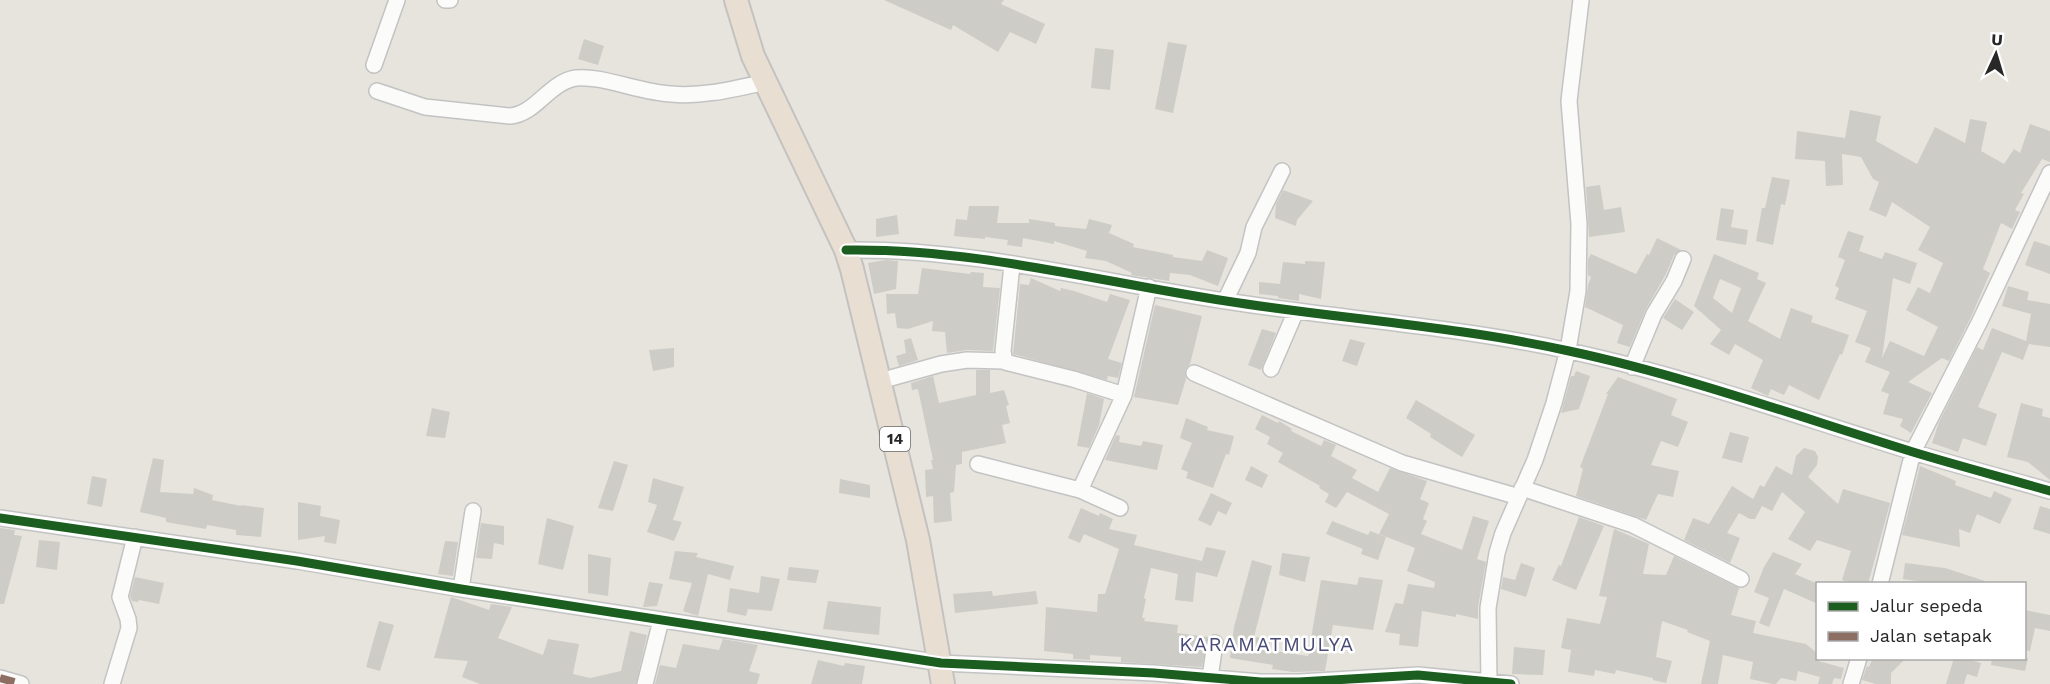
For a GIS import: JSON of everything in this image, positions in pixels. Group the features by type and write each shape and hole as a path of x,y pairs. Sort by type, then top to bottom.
{"highway":[{"name":"14","path":"736,0 753,56 846,250 918,540 942,674"}],"street":[{"path":"374,65 397,0"},
{"path":"445,0 450,0"},
{"path":"1489,683 1488,608 1491,582 1503,533 1535,460 1554,403 1568,350 1578,291 1580,253 1569,101 1581,0"},
{"path":"377,91 425,107 510,116 523,114 553,88 564,81 576,78 671,94 715,93 766,82"},
{"path":"1225,301 1248,253 1252,234 1282,171"},
{"path":"1880,582 1913,452 1980,321 2050,173"},
{"path":"846,250 933,254 1225,301 1568,350 1781,410 1913,452 2050,491"},
{"path":"1632,367 1654,314 1674,281 1683,259"},
{"path":"1004,361 1003,351 1012,265"},
{"path":"1080,490 1124,395 1149,287"},
{"path":"1271,369 1296,311"},
{"path":"880,381 941,364 967,360 1004,361 1007,364 1045,371 1124,395"},
{"path":"1194,373 1402,463 1521,493 1633,525 1742,579"},
{"path":"978,464 1080,490 1120,508"},
{"path":"461,589 473,511"},
{"path":"0,518 297,561 661,620 942,674 1154,673 1200,680 1261,682 1418,675 1511,684"},
{"path":"112,684 129,628 120,597 135,537"},
{"path":"645,684 661,620"},
{"path":"1200,680 1215,643"},
{"path":"1851,684 1858,660"},
{"path":"0,678 21,684"}],"building":[{"path":"884,0 1004,0 1001,4 1045,24 1036,44 1010,32 998,52 953,25 951,30"},
{"path":"584,39 604,46 598,65 578,59"},
{"path":"1168,42 1187,45 1173,113 1155,109"},
{"path":"1095,48 1114,50 1110,90 1091,88"},
{"path":"1850,110 1881,116 1876,141 1917,164 1935,127 1965,143 1970,119 1987,122 1981,151 2004,164 2014,149 2020,153 2030,124 2050,131 2050,162 2042,159 2021,193 2024,194 2015,210 2020,212 2012,229 2001,223 1983,269 1990,273 1949,361 1942,358 1908,382 1932,393 1911,433 1900,426 1903,419 1883,414 1889,394 1881,391 1890,372 1865,362 1871,348 1855,342 1867,311 1835,299 1839,288 1835,286 1845,260 1838,257 1848,231 1864,236 1859,251 1882,259 1885,252 1917,263 1910,284 1893,278 1882,358 1890,341 1924,356 1938,327 1906,310 1918,287 1930,293 1943,263 1918,250 1930,227 1892,202 1886,217 1869,210 1879,182 1873,179 1861,157 1842,154 1843,185 1826,186 1825,161 1795,159 1797,131 1845,138"},
{"path":"1772,177 1790,180 1785,205 1781,204 1773,245 1756,241 1762,208 1765,208"},
{"path":"1600,185 1604,210 1621,207 1625,232 1589,237 1586,187"},
{"path":"1283,190 1313,201 1297,220 1296,226 1275,218 1276,204"},
{"path":"969,206 999,206 997,223 1029,223 1029,219 1055,223 1055,226 1086,229 1089,219 1112,225 1109,233 1134,244 1133,247 1173,255 1173,257 1202,261 1207,250 1228,258 1218,286 1190,275 1170,273 1169,281 1131,275 1132,273 1106,261 1085,258 1087,251 1054,241 1054,244 1023,238 1022,247 1007,245 1008,240 954,236 956,219 967,220"},
{"path":"1721,208 1734,210 1731,227 1748,230 1746,245 1716,240"},
{"path":"897,215 899,234 876,237 876,219"},
{"path":"1657,238 1681,250 1674,255 1646,309 1630,347 1617,343 1623,325 1585,307 1591,277 1588,275 1588,259 1591,254 1636,274"},
{"path":"2034,241 2050,246 2050,274 2025,265"},
{"path":"1714,254 1759,273 1757,279 1766,283 1748,321 1780,339 1791,308 1813,316 1811,322 1849,335 1842,355 1840,354 1819,400 1789,385 1784,395 1771,389 1768,396 1751,388 1763,360 1735,344 1729,355 1710,344 1721,330 1694,306","holes":["1720,279 1741,288 1732,313 1713,298"]},
{"path":"898,261 896,289 874,294 868,263"},
{"path":"1305,261 1325,262 1321,299 1299,294 1299,301 1259,294 1259,282 1280,284 1283,262 1305,264"},
{"path":"922,268 970,274 971,272 984,273 983,287 1000,288 993,351 967,350 947,353 945,332 932,331 933,321 908,329 897,328 895,313 887,314 886,294 918,294"},
{"path":"1031,278 1060,291 1061,288 1074,291 1107,302 1110,294 1130,300 1108,359 1122,363 1118,378 1108,376 1107,380 1013,354 1020,284 1029,285"},
{"path":"2008,286 2029,292 2027,300 2050,304 2050,347 2029,344 2023,360 2002,352 1978,407 1997,414 1986,446 1963,438 1958,452 1932,443 1939,422 1977,347 1983,350 1992,328 2026,341 2031,314 2002,306"},
{"path":"1675,299 1694,312 1682,330 1663,318"},
{"path":"1155,305 1202,316 1190,364 1185,370 1186,379 1178,405 1134,397"},
{"path":"1262,329 1276,333 1261,370 1248,365"},
{"path":"911,338 918,360 899,366 896,356 906,353 904,340"},
{"path":"1350,339 1365,343 1357,366 1342,361"},
{"path":"674,348 674,367 653,371 649,350"},
{"path":"976,370 990,370 990,393 1004,390 1009,405 1006,406 1010,423 1002,425 1006,443 962,452 962,464 956,465 954,492 950,493 952,521 934,523 933,496 926,497 925,470 933,469 931,460 933,460 918,389 912,390 911,383 933,376 939,403 976,395"},
{"path":"1576,371 1590,376 1579,409 1561,413 1571,376 1574,376"},
{"path":"1618,377 1677,399 1671,415 1688,422 1678,447 1661,441 1651,465 1679,471 1673,497 1658,494 1646,520 1576,496 1583,469 1580,467 1608,394 1606,394"},
{"path":"1087,393 1104,399 1099,425 1089,448 1077,446"},
{"path":"1416,400 1475,435 1462,457 1430,437 1431,434 1406,418"},
{"path":"2021,403 2043,409 2042,416 2050,418 2050,480 2028,462 2007,457"},
{"path":"432,408 450,412 445,438 426,436"},
{"path":"1262,415 1278,423 1279,421 1292,429 1291,431 1321,446 1324,440 1336,445 1331,456 1357,470 1352,478 1378,492 1390,468 1427,481 1420,499 1429,503 1423,519 1427,521 1421,534 1462,550 1473,516 1489,521 1477,559 1486,562 1478,619 1456,614 1456,617 1422,611 1418,647 1399,645 1400,634 1385,632 1395,603 1403,604 1408,584 1434,588 1435,582 1407,571 1415,548 1379,534 1389,514 1347,492 1336,508 1325,502 1329,494 1319,488 1320,486 1278,462 1283,453 1267,444 1270,437 1255,429"},
{"path":"1186,418 1208,427 1207,430 1234,436 1229,455 1226,454 1213,488 1186,478 1188,472 1181,469 1192,443 1180,438"},
{"path":"1730,432 1749,437 1742,463 1722,458"},
{"path":"1116,435 1120,436 1119,442 1141,446 1143,441 1163,445 1157,470 1105,460"},
{"path":"1804,448 1815,451 1818,457 1817,465 1808,477 1838,504 1843,489 1890,503 1869,582 1842,580 1851,551 1817,540 1810,551 1788,539 1805,512 1782,492 1772,511 1762,506 1755,519 1739,513 1727,533 1740,538 1730,563 1684,540 1693,518 1709,524 1732,486 1753,499 1760,485 1764,487 1776,466 1792,475 1796,456"},
{"path":"153,458 164,460 160,492 193,494 194,488 213,495 212,500 264,508 261,537 236,535 236,530 207,525 206,529 166,522 166,518 140,512"},
{"path":"614,461 628,465 613,511 598,508"},
{"path":"1251,466 1268,475 1262,488 1245,480"},
{"path":"1920,466 1956,481 1955,485 1991,498 1994,491 2012,499 2000,524 1977,514 1970,533 1959,529 1960,547 1902,535"},
{"path":"92,476 107,479 102,507 87,504"},
{"path":"653,478 684,487 673,520 682,522 674,541 647,532 657,505 648,502"},
{"path":"840,479 870,485 870,498 839,493"},
{"path":"1211,493 1232,503 1226,515 1218,511 1211,526 1198,520"},
{"path":"298,502 321,506 320,516 340,520 336,544 324,542 325,536 298,540"},
{"path":"2040,506 2050,509 2050,534 2033,529"},
{"path":"1081,508 1113,519 1109,529 1137,535 1134,545 1202,561 1206,547 1226,551 1217,577 1196,572 1193,602 1175,600 1178,574 1151,568 1144,598 1146,599 1142,618 1145,618 1144,621 1178,625 1177,633 1208,637 1202,667 1121,662 1121,657 1090,655 1090,660 1073,659 1073,654 1044,651 1046,607 1097,612 1098,594 1105,594 1119,549 1084,534 1080,543 1068,538"},
{"path":"1579,517 1604,526 1576,590 1552,580 1559,565 1561,566"},
{"path":"547,518 574,526 563,570 538,564"},
{"path":"1332,521 1368,535 1370,531 1386,537 1378,560 1361,554 1363,549 1326,534"},
{"path":"481,523 504,526 504,545 494,543 492,559 476,558"},
{"path":"0,528 15,530 14,535 22,536 4,604 0,604"},
{"path":"1614,529 1649,544 1643,574 1666,575 1674,556 1739,588 1731,615 1756,621 1753,633 1806,644 1816,652 1816,660 1844,668 1841,679 1834,678 1832,684 1818,684 1820,677 1798,671 1796,681 1781,678 1773,684 1750,679 1753,662 1723,655 1718,684 1701,684 1710,641 1662,621 1656,657 1672,661 1666,683 1616,670 1615,674 1595,670 1594,676 1568,672 1571,650 1561,648 1567,618 1600,624 1607,597 1599,596"},
{"path":"39,540 60,542 57,570 36,567"},
{"path":"445,541 458,542 453,576 438,574"},
{"path":"675,551 698,553 696,557 734,566 730,580 708,574 698,616 683,611 692,583 669,579"},
{"path":"1773,552 1802,564 1795,574 1816,583 1816,603 1784,589 1769,627 1759,623 1769,598 1754,592"},
{"path":"1282,553 1310,557 1305,582 1279,575"},
{"path":"588,554 611,558 608,596 588,593"},
{"path":"1252,560 1272,566 1254,637 1270,639 1269,650 1308,656 1321,580 1357,585 1359,577 1383,580 1373,630 1333,625 1325,671 1293,672 1272,669 1273,665 1230,658 1234,627"},
{"path":"1521,563 1535,568 1526,597 1501,589 1503,577 1515,580"},
{"path":"1905,563 1945,568 1985,582 1923,582 1903,579"},
{"path":"789,567 819,570 816,583 787,580"},
{"path":"761,576 780,579 772,611 748,609 746,616 727,612 730,588 759,593"},
{"path":"135,577 164,583 159,604 132,601 130,596"},
{"path":"649,582 663,584 657,606 643,607"},
{"path":"992,591 993,596 1036,591 1038,604 955,613 953,594"},
{"path":"451,597 489,610 491,604 512,607 498,638 543,655 548,639 579,644 573,674 590,678 621,671 630,631 647,635 636,684 480,684 462,677 468,661 434,658"},
{"path":"828,601 881,607 879,635 823,629"},
{"path":"2026,610 2050,615 2050,631 2035,628 2030,651 2026,650"},
{"path":"379,621 394,625 380,671 366,667"},
{"path":"723,639 758,645 749,671 760,674 757,684 655,684 660,665 676,668 683,644 719,650"},
{"path":"1514,647 1545,650 1543,675 1512,674"},
{"path":"2028,658 2025,671 1991,665 1992,660 2026,660"},
{"path":"818,660 844,666 845,663 865,666 862,684 811,684"},
{"path":"1872,660 1904,660 1891,673 1891,684 1876,684 1862,680 1867,666 1869,667"},
{"path":"1953,660 1971,660 1981,663 1977,677 1967,674 1964,684 1946,684"}],"marked path":[{"path":"0,678 21,684"}],"cycle path":[{"path":"846,250 942,254 989,260 1226,301 1526,342 1656,372 1913,452 2050,491"},
{"path":"0,518 297,561 461,589 941,663 1154,673 1261,682 1418,675 1511,684"}],"district":[{"name":"KARAMATMULYA","path":"1267,644"}]}
